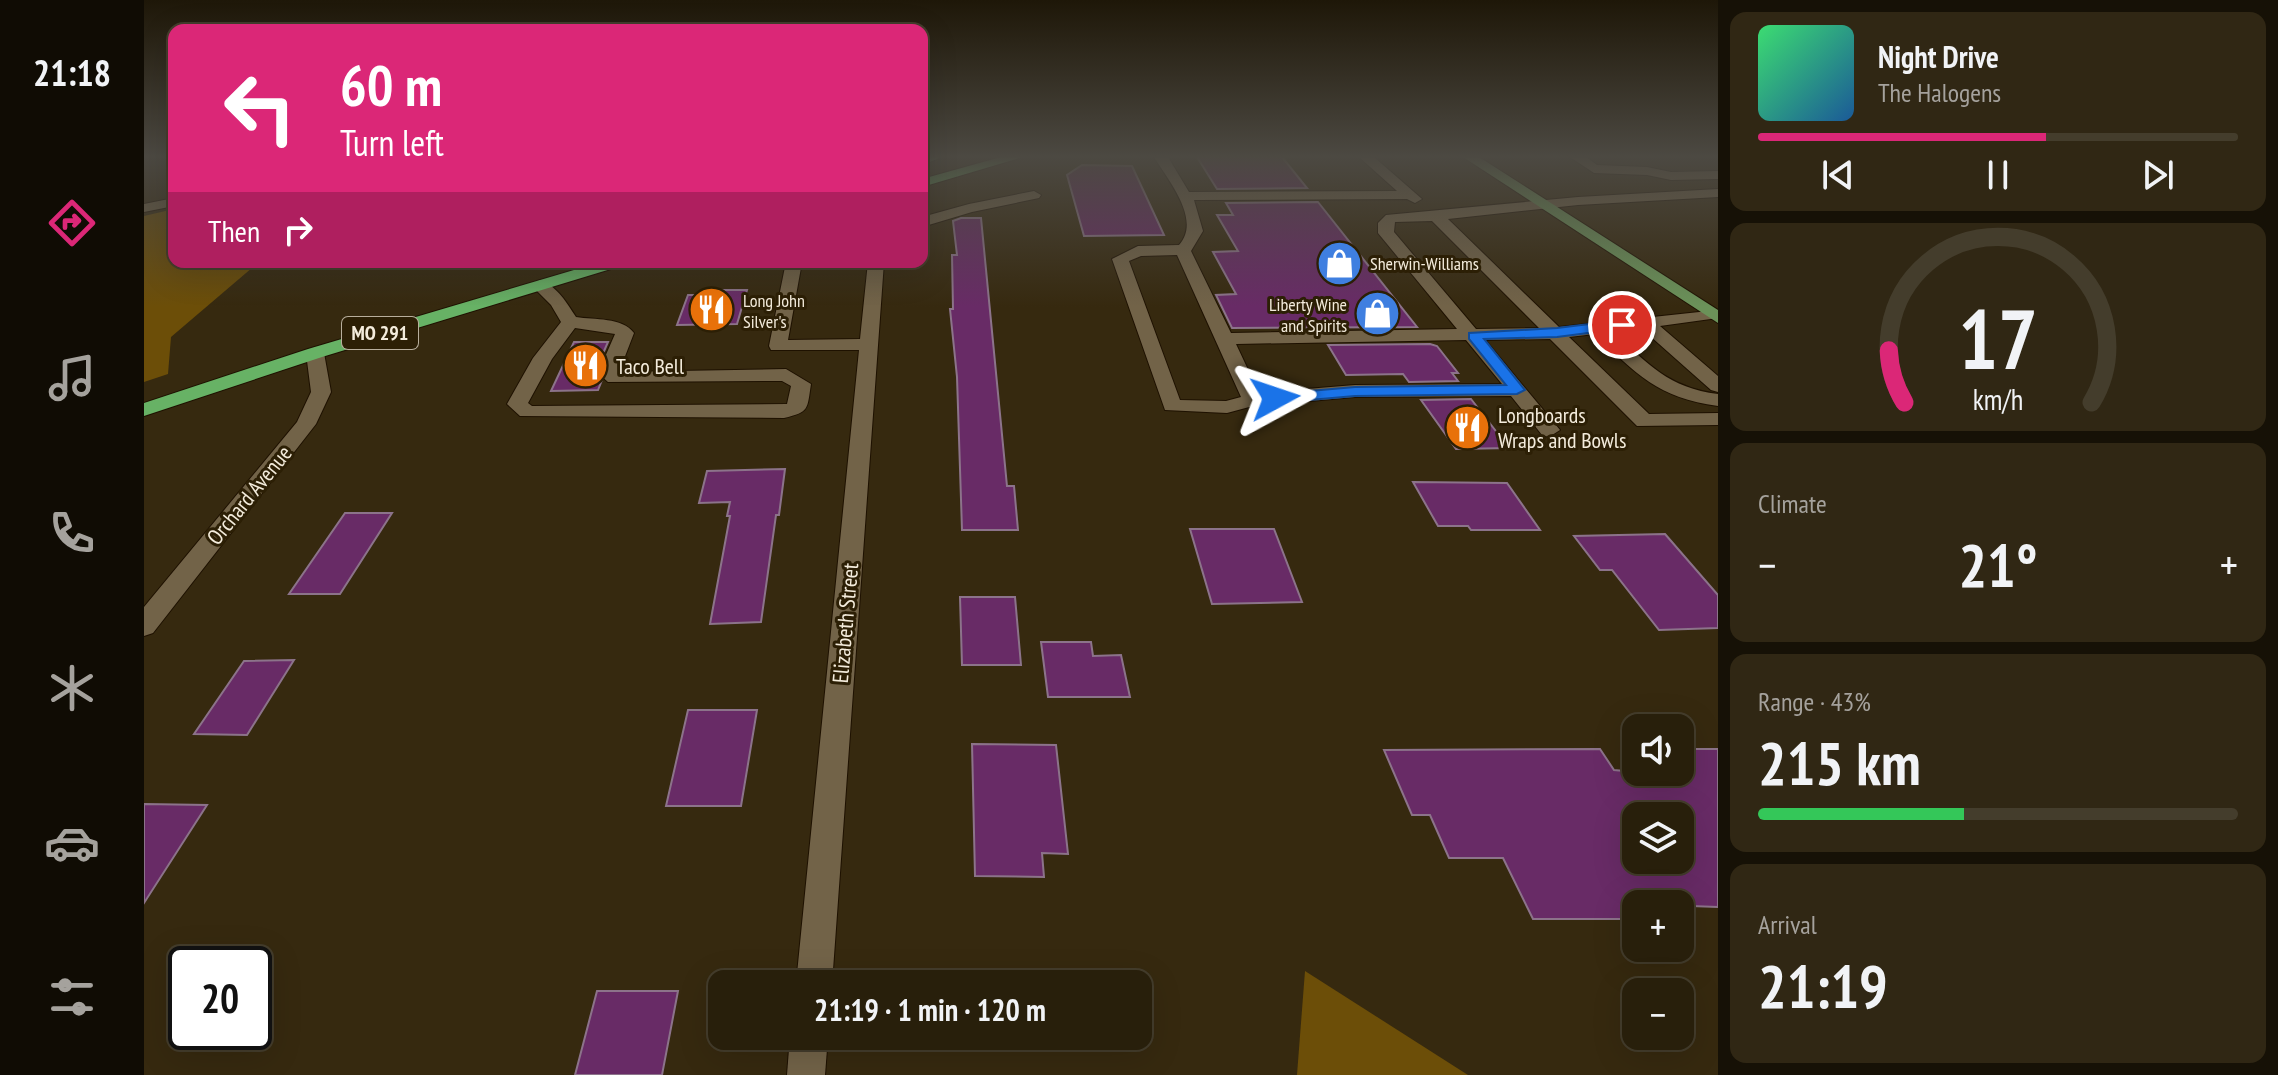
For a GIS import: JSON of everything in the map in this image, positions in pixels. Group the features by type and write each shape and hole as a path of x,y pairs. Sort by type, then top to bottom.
{"highway":[{"name":"MO 291","path":"144,410 315,353 598,268"}],"main road":[{"path":"1546,207 1715,316"}],"street":[{"path":"928,220 977,207"},
{"path":"1187,207 1196,229 1193,239 1183,250 1138,251 1120,259 1172,406 1227,407 1252,400 1355,391 1517,390"},
{"path":"1425,207 1644,421 1718,419"},
{"path":"1522,207 1391,218 1386,223 1386,233 1549,430"},
{"path":"1183,250 1252,400"},
{"path":"793,268 778,346 869,344"},
{"name":"Elizabeth Street","path":"815,970 875,268"},
{"path":"540,285 558,302 570,322 620,328 625,333 608,373 615,378 786,375 801,384 797,408 784,412 527,412 517,404 543,358 570,322"},
{"path":"1224,339 1557,333 1715,316"},
{"path":"1645,322 1718,386"},
{"path":"1599,328 1665,389 1689,399 1718,400"},
{"name":"Orchard Avenue","path":"144,626 306,424 321,392 315,353"},
{"path":"806,1075 808,1050"}],"shaded area":[{"path":"168,210 168,268 252,268 171,337 168,374 144,382 144,216"},
{"path":"1305,971 1468,1075 1297,1075"}],"building":[{"path":"1076,207 1151,207 1164,235 1084,236"},
{"path":"1228,207 1322,207 1417,327 1232,328 1216,295 1236,294 1213,252 1238,251 1217,215 1233,215"},
{"path":"981,218 1007,486 1014,486 1018,530 962,530 957,377 950,309 953,309 952,255 957,255 953,221"},
{"name":"Long John Silver's","path":"705,290 747,290 737,324 677,325 688,295 703,295"},
{"name":"Taco Bell","path":"574,342 608,342 595,372 602,380 598,390 551,391"},
{"path":"1328,345 1437,346 1458,373 1452,373 1458,381 1409,382 1403,374 1346,375"},
{"name":"Longboards Wraps and Bowls","path":"1471,399 1509,448 1456,449 1421,400"},
{"path":"785,469 761,622 710,624 730,502 699,503 707,471"},
{"path":"1413,482 1507,483 1540,530 1471,530 1468,526 1438,526"},
{"path":"345,513 392,513 340,594 289,594"},
{"path":"1190,529 1274,529 1302,602 1212,604"},
{"path":"1665,534 1718,595 1718,628 1659,630 1612,570 1600,570 1574,536"},
{"path":"960,597 1015,597 1021,665 962,665"},
{"path":"1041,642 1091,642 1093,656 1121,655 1130,697 1048,697"},
{"path":"294,660 247,735 194,734 244,661"},
{"path":"688,710 757,710 741,806 666,806"},
{"path":"972,744 1056,745 1068,854 1042,853 1044,877 975,876"},
{"path":"1600,749 1614,770 1622,771 1622,786 1694,786 1694,749 1718,749 1718,907 1694,906 1694,890 1622,890 1622,919 1533,919 1503,858 1449,858 1430,815 1412,815 1384,750"},
{"path":"144,804 207,805 144,903"},
{"path":"597,991 678,991 662,1075 575,1075"}],"place":[{"name":"Sherwin-Williams","path":"1339,263"},
{"name":"Long John Silver's","path":"712,310"},
{"name":"Liberty Wine and Spirits","path":"1378,314"},
{"name":"Taco Bell","path":"585,366"},
{"name":"Longboards Wraps and Bowls","path":"1467,428"}],"route":[{"path":"1275,398 1355,391 1517,390 1474,336 1557,333 1622,325"}]}
